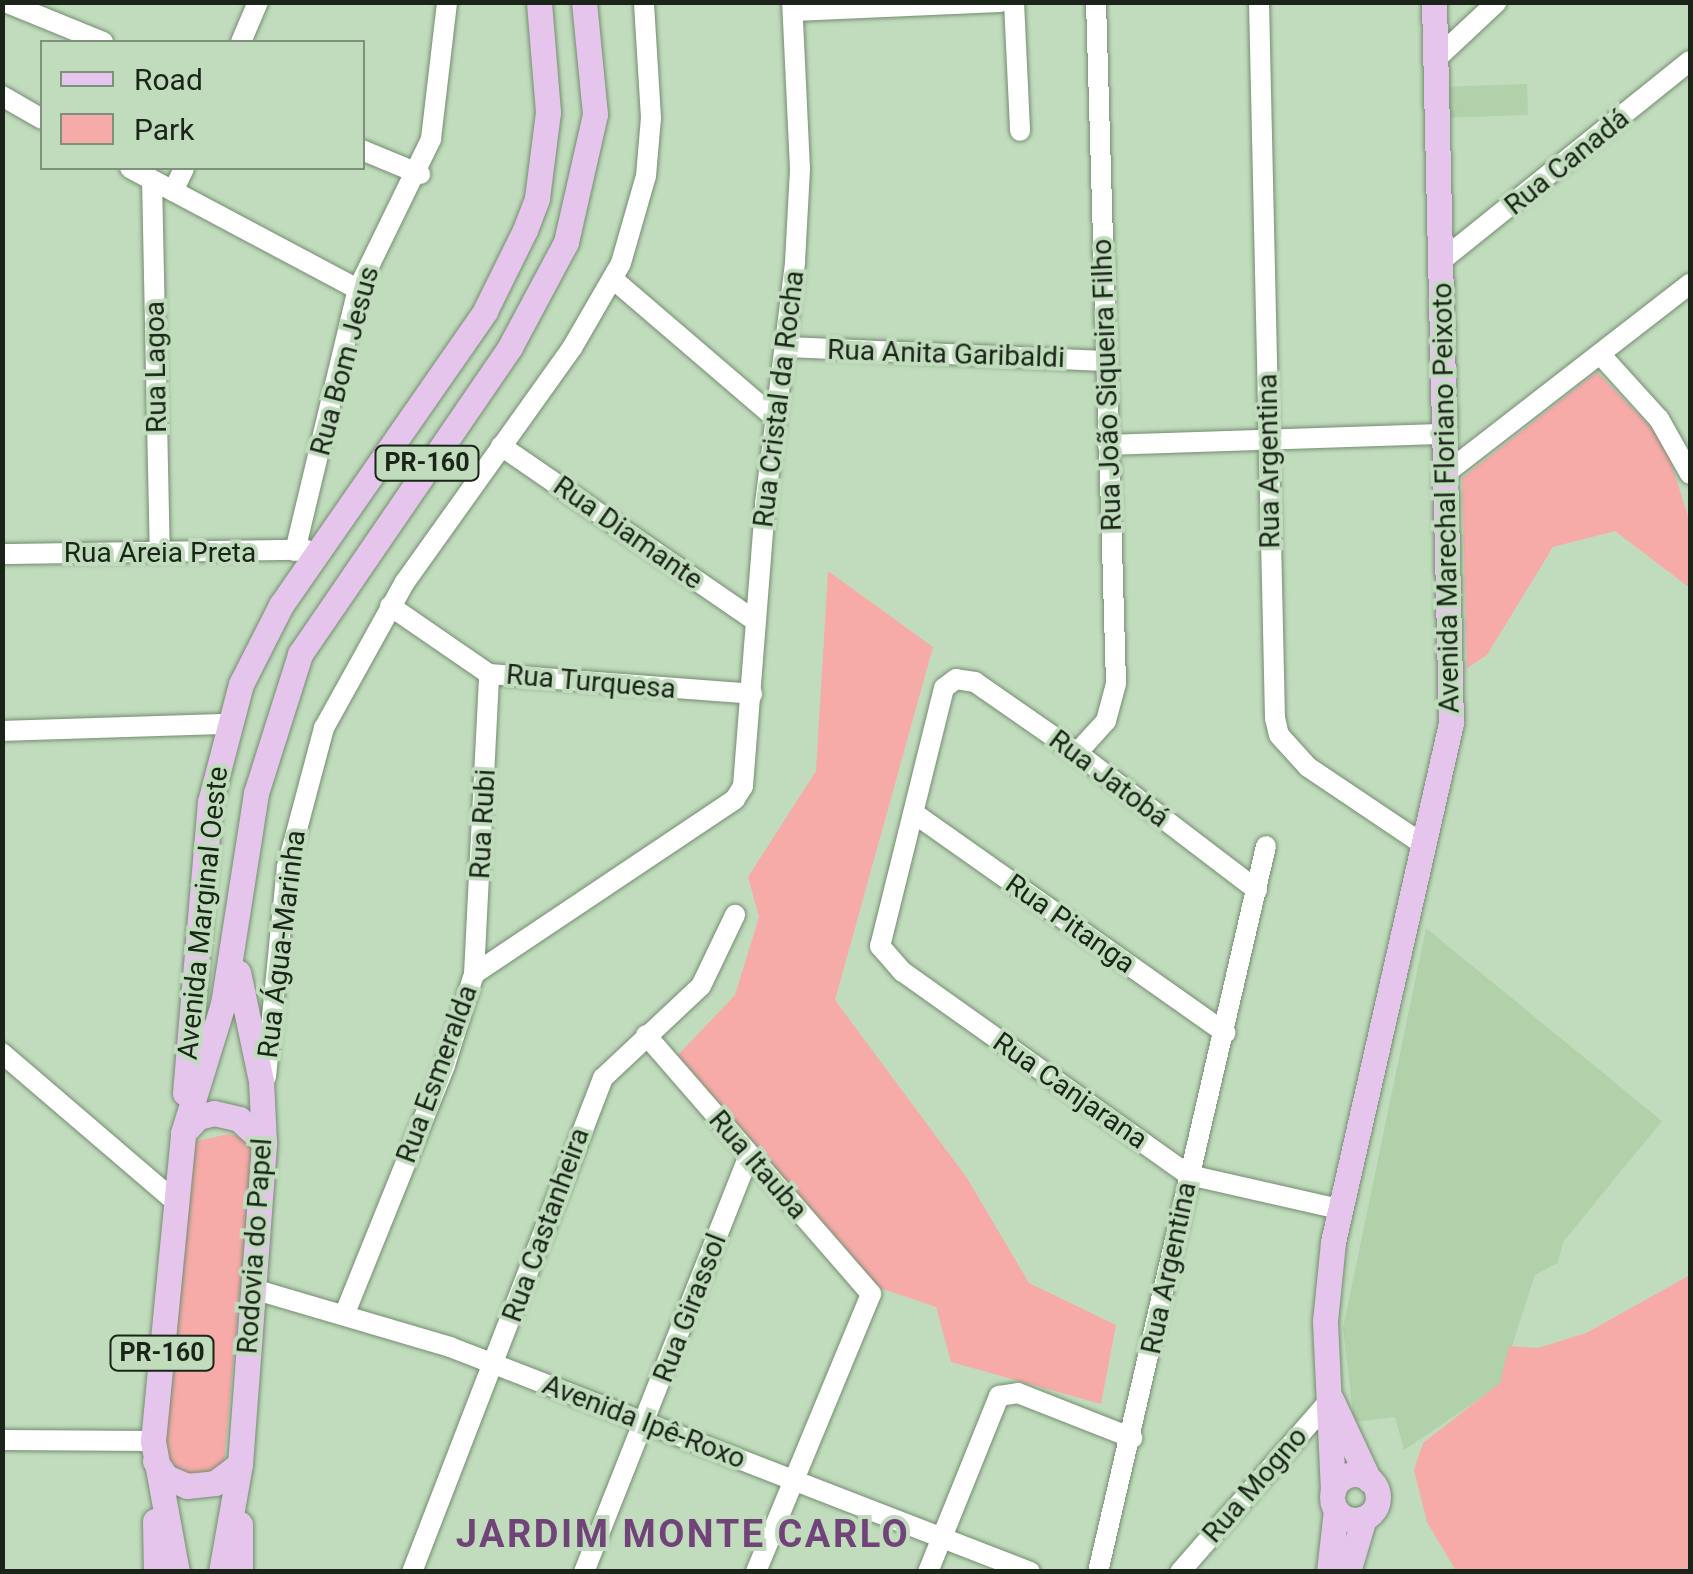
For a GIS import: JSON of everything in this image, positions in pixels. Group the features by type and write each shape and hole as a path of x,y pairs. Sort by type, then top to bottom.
{"main road":[{"name":"Avenida Marginal Oeste","path":"183,1133 206,839 228,724 261,641 307,550 485,310 525,230 537,198 548,112 539,2"},
{"name":"Rodovia do Papel","path":"177,1572 154,1451 183,1133 216,1031 256,793 300,654 510,347 566,242 594,114 584,2"},
{"name":"Avenida Marechal Floriano Peixoto","path":"1330,1572 1333,1493 1325,1322 1339,1209 1451,723 1434,2"},
{"name":"Rodovia do Papel","path":"221,1572 240,1464 264,1142 258,1063 238,994 236,922"},
{"path":"183,1133 198,1117 214,1113 239,1119 264,1142"},
{"name":"Avenida Marechal Floriano Peixoto","path":"1331,1399 1370,1480"},
{"path":"1333,1493 1354,1445"},
{"path":"154,1451 166,1478 187,1486 215,1483 240,1464"},
{"path":"154,1451 156,1572"},
{"path":"240,1464 240,1572"},
{"path":"1333,1493 1351,1474 1370,1480 1378,1496 1364,1518 1348,1572"},
{"path":"1333,1493 1352,1520 1364,1518"}],"street":[{"path":"4,2 98,40"},
{"path":"242,40 258,2"},
{"name":"Rua Bom Jesus","path":"307,550 358,289 420,174 432,139 447,2"},
{"name":"Rua Água-Marinha","path":"264,1142 281,922 302,797 340,694 390,606 613,279 646,176 651,118 644,2"},
{"path":"792,7 1001,2"},
{"path":"1014,2 1020,132"},
{"name":"Rua João Siqueira Filho","path":"1076,753 1106,722 1116,700 1096,2"},
{"name":"Rua Argentina","path":"1259,2 1279,735 1308,766 1424,845"},
{"path":"1436,59 1497,2"},
{"name":"Rua Cristal da Rocha","path":"743,786 774,417 786,348 800,169 792,7"},
{"name":"Rua Canadá","path":"1441,261 1690,62"},
{"path":"2,96 40,118"},
{"path":"365,151 420,174"},
{"path":"134,170 358,289"},
{"path":"174,191 183,170"},
{"name":"Rua Lagoa","path":"152,180 160,553"},
{"path":"613,279 774,417"},
{"path":"1446,473 1690,284"},
{"name":"Rua Anita Garibaldi","path":"786,348 1106,361"},
{"path":"1600,354 1659,419 1690,474"},
{"path":"1108,445 1445,434"},
{"name":"Rua Diamante","path":"501,446 756,621"},
{"name":"Rua Areia Preta","path":"2,554 307,550"},
{"name":"Rua Turquesa","path":"390,606 489,674 752,694"},
{"name":"Rua Rubi","path":"474,974 489,674"},
{"name":"Rua Jatobá","path":"915,814 944,688 956,679 975,682 1257,890"},
{"path":"2,731 228,724"},
{"name":"Rua Esmeralda","path":"345,1313 445,1066 474,974 735,799 743,786"},
{"name":"Rua Canjarana","path":"915,814 880,946 903,972 1189,1175 1339,1209"},
{"name":"Rua Pitanga","path":"915,814 1226,1034"},
{"name":"Rua Argentina","path":"1098,1572 1132,1438 1189,1175 1226,1034 1266,846"},
{"name":"Rua Castanheira","path":"412,1572 592,1100 616,1059 701,986 735,915"},
{"name":"Rua Itauba","path":"646,1035 871,1294 792,1480"},
{"path":"2,1053 178,1204"},
{"name":"Rua Girassol","path":"584,1572 749,1156"},
{"name":"Avenida Ipê-Roxo","path":"253,1289 345,1313 494,1365 1030,1572"},
{"path":"928,1572 995,1402 1006,1391 1132,1438"},
{"name":"Rua Mogno","path":"1180,1572 1331,1399"},
{"path":"2,1440 154,1451"},
{"path":"756,1572 792,1480"}],"shaded area":[{"path":"1527,84 1528,115 1447,118 1446,87"},
{"path":"1426,928 1662,1121 1563,1242 1558,1263 1535,1275 1499,1386 1404,1450 1395,1417 1354,1422 1343,1328"}],"green space":[{"path":"1597,372 1664,441 1690,522 1690,588 1615,531 1553,547 1487,655 1467,668 1462,478"},
{"path":"828,571 933,647 835,1000 967,1178 1029,1283 1116,1325 1101,1404 951,1362 936,1307 880,1288 678,1055 735,995 759,917 748,877 816,771"},
{"path":"228,1134 244,1138 252,1152 224,1465 192,1482 159,1467 189,1143"},
{"path":"1690,1275 1690,1571 1456,1571 1427,1522 1414,1470 1423,1443 1500,1383 1509,1346 1538,1348 1586,1333"}],"district":[{"name":"JARDIM MONTE CARLO","path":"683,1535"}]}
